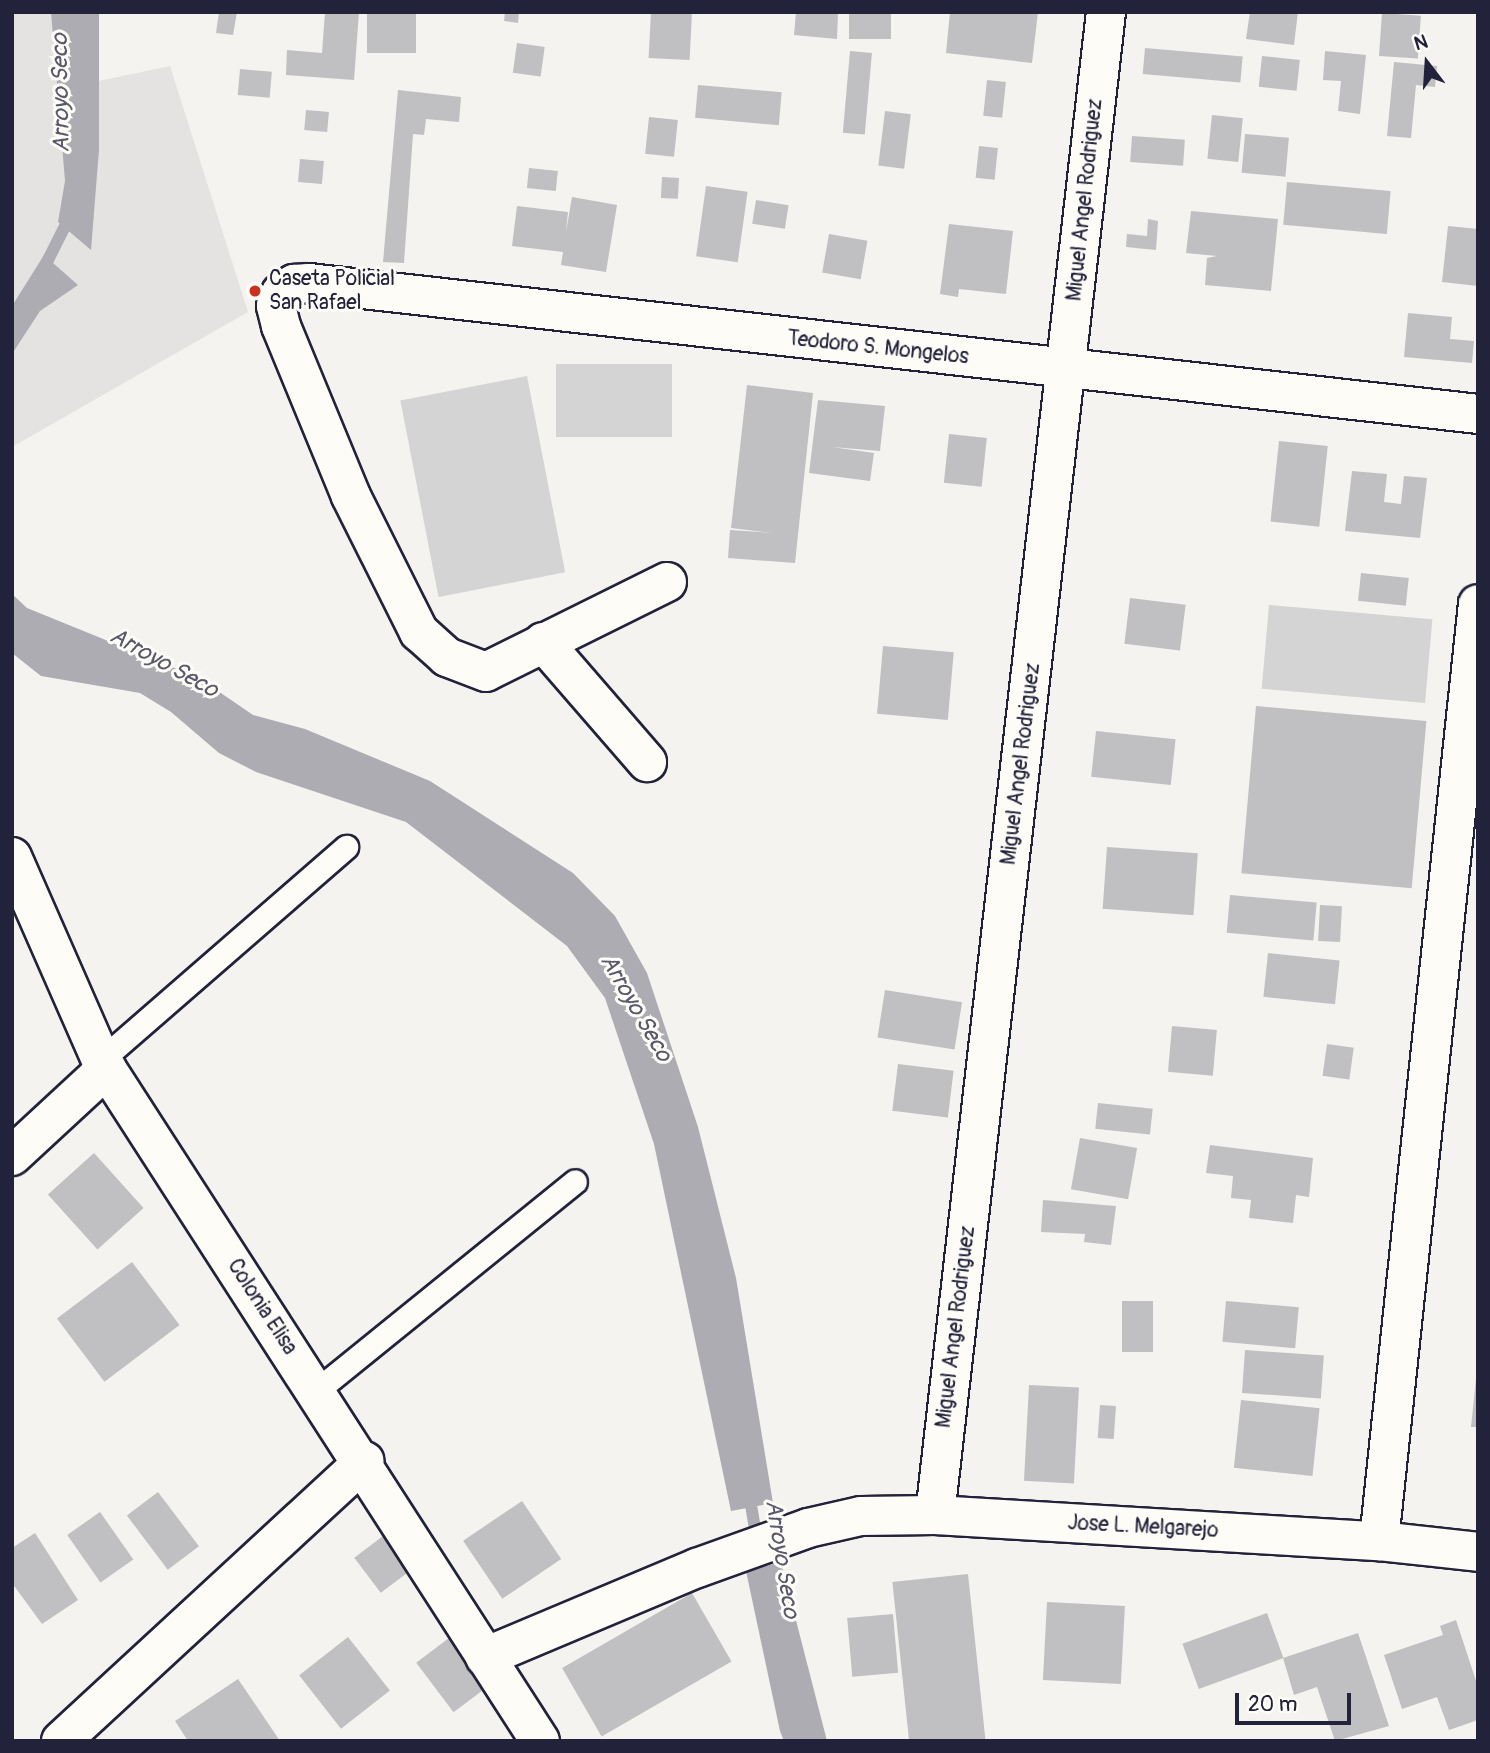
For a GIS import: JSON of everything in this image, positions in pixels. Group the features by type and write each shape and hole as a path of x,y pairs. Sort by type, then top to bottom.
{"street":[{"name":"Miguel Angel Rodriguez","path":"935,1515 1106,12"},
{"name":"Teodoro S. Mongelos","path":"543,642 486,672 447,657 419,632 351,496 281,326 276,306 281,293 294,284 309,283 1478,414"},
{"path":"647,762 543,642 667,582"},
{"path":"1379,1541 1478,604"},
{"name":"Colonia Elisa","path":"12,857 104,1064 364,1461 540,1741"},
{"path":"12,1156 104,1064"},
{"path":"61,1741 364,1461"},
{"name":"Jose L. Melgarejo","path":"485,1657 697,1568 808,1528 861,1516 935,1515 1379,1541 1478,1552"}],"lane":[{"path":"104,1064 346,847"},
{"path":"316,1391 575,1181"}],"shaded area":[{"path":"12,12 63,12 70,87 170,66 248,312 12,447"},
{"path":"556,364 672,364 672,437 556,437"},
{"path":"527,376 565,572 439,597 400,401"},
{"path":"1269,605 1432,619 1425,703 1262,689"}],"water":[{"path":"51,12 99,12 99,150 91,250 58,222 65,181"},
{"path":"44,255 78,285 40,311 12,354 12,306"},
{"path":"12,594 27,608 199,678 253,715 305,729 430,781 573,873 615,916 647,973 698,1127 736,1278 773,1503 731,1511 654,1144 605,998 567,946 406,822 256,772 219,753 171,712 140,693 41,676 12,653"},
{"path":"781,1562 827,1741 784,1741 780,1731 746,1571"}],"building":[{"path":"219,12 237,12 233,35 216,33"},
{"path":"325,12 359,12 354,80 286,75 287,50 322,53"},
{"path":"367,12 416,12 416,53 367,53"},
{"path":"505,12 519,12 518,23 504,21"},
{"path":"651,12 692,14 690,60 649,58"},
{"path":"796,12 838,12 837,39 794,35"},
{"path":"849,12 891,12 891,39 849,39"},
{"path":"950,12 1038,12 1032,63 946,53"},
{"path":"1250,12 1298,12 1294,45 1246,39"},
{"path":"1382,13 1421,16 1418,59 1379,56"},
{"path":"517,43 545,47 541,77 513,73"},
{"path":"1145,48 1243,57 1240,82 1143,74"},
{"path":"850,51 872,53 865,135 843,133"},
{"path":"1325,51 1366,55 1360,114 1338,111 1341,81 1323,80"},
{"path":"1262,56 1300,60 1297,91 1259,87"},
{"path":"1394,62 1437,66 1435,87 1416,85 1411,138 1387,136"},
{"path":"240,69 272,72 270,98 238,95"},
{"path":"987,80 1006,82 1002,118 983,116"},
{"path":"698,85 782,92 779,125 695,118"},
{"path":"398,90 461,97 459,122 426,119 424,135 413,134 404,263 383,262"},
{"path":"306,110 329,112 327,132 304,130"},
{"path":"885,111 911,114 904,169 878,166"},
{"path":"1212,115 1243,118 1238,162 1207,159"},
{"path":"649,117 678,120 674,157 645,154"},
{"path":"1245,134 1289,138 1285,177 1242,173"},
{"path":"1132,136 1185,140 1183,166 1130,162"},
{"path":"979,146 998,148 995,180 976,178"},
{"path":"300,159 324,161 322,184 298,182"},
{"path":"529,168 558,171 556,191 527,188"},
{"path":"662,177 679,178 678,199 661,198"},
{"path":"1287,182 1391,191 1387,234 1283,225"},
{"path":"706,186 748,192 738,262 696,256"},
{"path":"572,197 617,205 606,272 561,265 563,252 512,246 517,206 568,212 566,232"},
{"path":"756,200 789,205 785,229 752,224"},
{"path":"1191,211 1278,219 1271,291 1205,285 1207,258 1217,256 1186,253"},
{"path":"1148,219 1158,221 1156,250 1126,247 1127,234 1147,236"},
{"path":"949,224 1013,231 1006,294 959,289 958,297 940,294"},
{"path":"1448,226 1478,229 1478,286 1442,282"},
{"path":"829,234 867,241 861,279 822,272"},
{"path":"1408,313 1452,317 1450,339 1474,341 1472,363 1404,357"},
{"path":"747,385 813,393 795,563 728,558 730,530 773,533 731,528"},
{"path":"818,400 885,406 880,451 832,447 874,453 870,481 809,473"},
{"path":"949,434 987,438 982,487 944,483"},
{"path":"1279,441 1328,446 1319,527 1271,522"},
{"path":"1352,471 1387,474 1384,502 1401,504 1404,476 1427,478 1420,538 1345,531"},
{"path":"1361,573 1409,578 1406,606 1358,601"},
{"path":"1130,598 1186,605 1180,650 1124,644"},
{"path":"883,646 954,652 948,720 877,714"},
{"path":"1256,706 1426,721 1412,888 1241,873"},
{"path":"1096,731 1176,739 1171,785 1091,777"},
{"path":"1107,847 1198,853 1193,915 1103,909"},
{"path":"1230,895 1317,903 1313,940 1227,933"},
{"path":"1320,905 1342,906 1340,942 1318,941"},
{"path":"1268,953 1340,961 1335,1004 1263,997"},
{"path":"885,990 962,1002 955,1050 877,1037"},
{"path":"1172,1026 1217,1030 1213,1076 1168,1072"},
{"path":"1327,1044 1354,1048 1349,1079 1323,1076"},
{"path":"898,1064 954,1071 948,1117 892,1111"},
{"path":"1098,1103 1153,1109 1150,1135 1095,1129"},
{"path":"1080,1138 1137,1148 1128,1199 1071,1189"},
{"path":"1210,1145 1313,1158 1309,1197 1296,1195 1293,1223 1249,1218 1251,1200 1231,1198 1233,1176 1206,1173"},
{"path":"94,1153 144,1208 97,1249 48,1194"},
{"path":"1043,1200 1116,1206 1111,1245 1084,1242 1085,1234 1041,1232"},
{"path":"132,1262 180,1325 104,1382 57,1319"},
{"path":"1122,1301 1153,1301 1153,1352 1122,1352"},
{"path":"1226,1301 1299,1307 1295,1348 1222,1342"},
{"path":"1245,1350 1324,1356 1321,1398 1242,1393"},
{"path":"1476,1379 1478,1427 1471,1427"},
{"path":"1029,1385 1079,1388 1074,1483 1024,1481"},
{"path":"1241,1400 1320,1408 1312,1476 1234,1468"},
{"path":"1100,1405 1116,1406 1114,1439 1098,1438"},
{"path":"158,1492 199,1546 168,1570 127,1515"},
{"path":"522,1501 561,1559 502,1599 463,1541"},
{"path":"100,1512 133,1560 101,1582 67,1535"},
{"path":"35,1533 78,1600 42,1624 12,1583 12,1548"},
{"path":"387,1533 413,1568 381,1593 354,1558"},
{"path":"968,1574 985,1740 909,1741 892,1582"},
{"path":"692,1593 732,1661 602,1736 562,1668"},
{"path":"1047,1602 1125,1606 1121,1684 1043,1680"},
{"path":"1267,1613 1283,1658 1199,1689 1182,1644"},
{"path":"893,1614 898,1673 852,1677 847,1618"},
{"path":"1456,1620 1478,1687 1478,1720 1449,1730 1437,1697 1402,1709 1384,1655 1443,1635 1440,1626"},
{"path":"1358,1633 1389,1726 1335,1741 1317,1687 1294,1695 1283,1658"},
{"path":"348,1637 390,1691 341,1729 299,1675"},
{"path":"449,1638 486,1688 454,1712 416,1663"},
{"path":"238,1679 280,1741 188,1741 175,1721"}],"waterway":[{"name":"Arroyo Seco","path":"42,272 71,214"},
{"name":"Arroyo Seco","path":"749,1493 757,1541"}],"place":[{"name":"Caseta Policial San Rafael","path":"255,291"}]}
